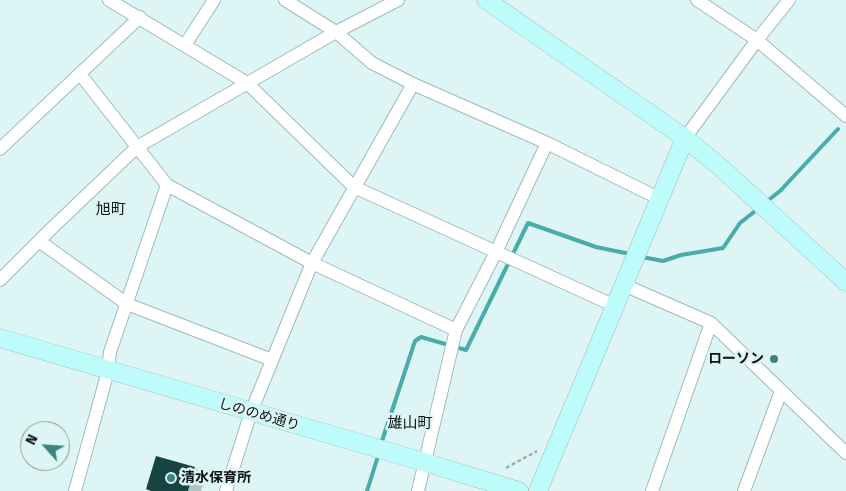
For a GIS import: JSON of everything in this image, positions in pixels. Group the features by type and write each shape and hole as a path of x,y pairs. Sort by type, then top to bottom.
{"street":[{"path":"110,0 247,83 354,188 615,306"},
{"path":"185,45 214,0"},
{"path":"285,0 336,32 372,63 660,199"},
{"path":"0,280 137,147 336,32 398,0"},
{"path":"486,0 685,138 719,166 846,282"},
{"path":"697,0 757,40 846,116"},
{"path":"538,491 685,138 788,0"},
{"path":"0,149 140,17"},
{"path":"80,74 167,185 312,263 456,330"},
{"path":"226,491 251,412 312,263 413,84"},
{"path":"418,491 456,330 496,252 547,144"},
{"path":"75,491 108,371 110,352 167,185"},
{"path":"39,241 127,304 272,360"},
{"path":"624,285 712,323 846,453"},
{"path":"652,491 712,323"},
{"name":"しののめ通り","path":"0,338 518,491"},
{"path":"744,491 781,391"}],"path":[{"path":"506,468 537,451"}],"building":[{"name":"清水保育所","path":"156,456 195,467 188,491 151,491 146,489"}],"waterway":[{"path":"766,202 780,191 838,129"},
{"path":"642,257 663,261 681,255 723,248 740,223 759,208"},
{"path":"381,444 415,341 421,337 466,350 528,223 596,247 630,254"},
{"path":"367,491 379,453"}],"place":[{"name":"ローソン","path":"774,359"},
{"name":"清水保育所","path":"171,478"}],"district":[{"name":"旭町","path":"111,210"},
{"name":"雄山町","path":"410,424"}]}
